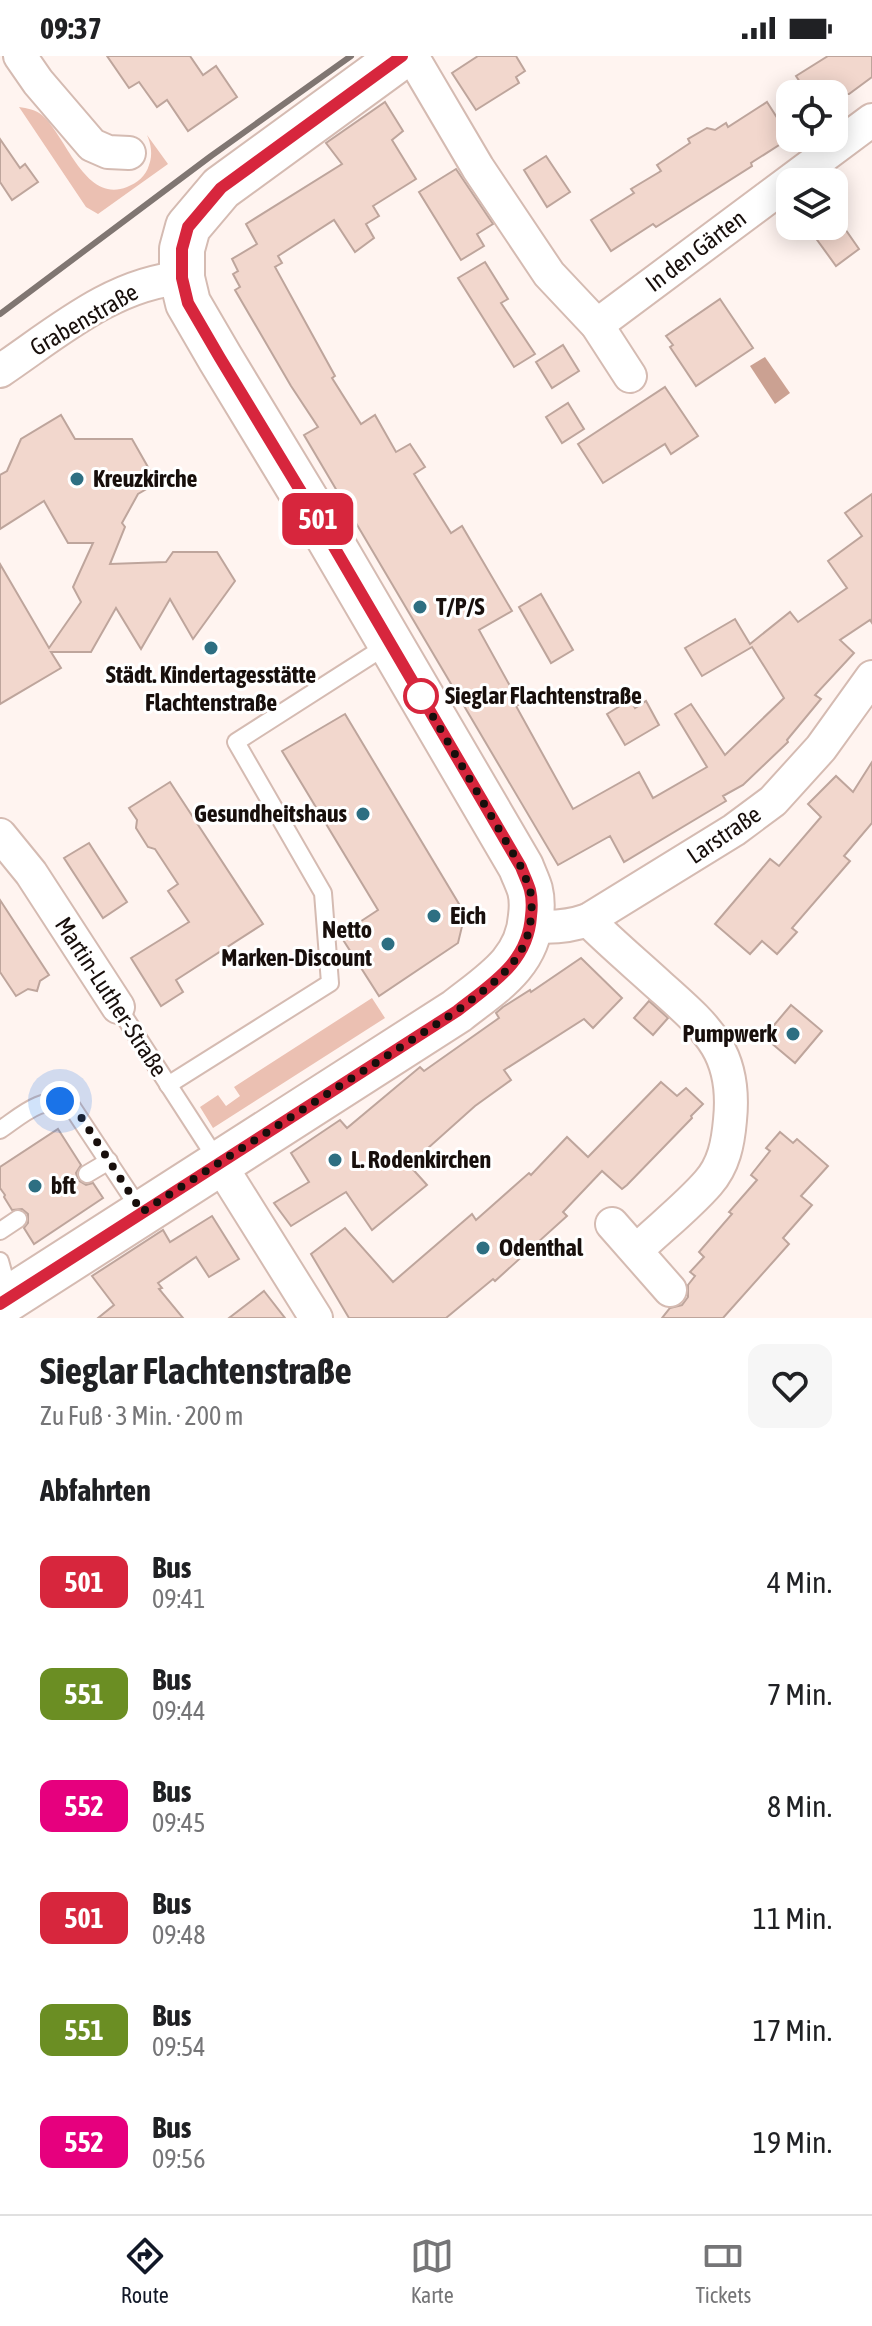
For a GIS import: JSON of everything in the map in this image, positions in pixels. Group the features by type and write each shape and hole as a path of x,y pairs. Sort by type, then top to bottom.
{"street":[{"path":"20,56 92,145 108,152 129,153"},
{"path":"3,1287 142,1212 457,1011 518,958 528,939 531,926 530,890 521,867 188,303 182,278 182,249 188,227 221,188 402,56"},
{"path":"412,56 478,168 549,274 597,325 630,376"},
{"name":"In den Gärten","path":"597,325 872,120"},
{"name":"Grabenstraße","path":"0,371 90,311 135,287 182,278"},
{"name":"Larstraße","path":"531,926 562,927 588,920 734,830 773,801 821,748 872,677"},
{"name":"Martin-Luther-Straße","path":"0,835 31,873 118,1007"},
{"path":"588,920 706,1029 730,1077 729,1131 721,1164 709,1182 637,1250"},
{"path":"219,1163 316,1318"},
{"path":"612,1224 670,1290"}],"lane":[{"path":"168,1085 330,983 323,893 236,742 391,643"},
{"name":"Martin-Luther-Straße","path":"118,1007 219,1163"},
{"path":"0,1130 48,1101 70,1104 142,1212"},
{"path":"87,1174 109,1161"},
{"path":"0,1231 18,1219"}],"shaded area":[{"path":"19,107 42,115 78,166 100,186 112,190 127,187 143,176 151,157 147,135 168,164 98,214 86,207"},
{"path":"765,357 790,393 775,404 750,366"},
{"path":"372,998 385,1018 213,1128 200,1107 218,1095 226,1106 240,1096 234,1087"}],"building":[{"path":"107,56 190,56 203,75 216,66 237,97 188,131 167,100 157,107 139,82 129,88"},
{"path":"478,56 516,56 525,71 516,77 519,83 476,110 452,73"},
{"path":"828,56 872,56 872,77 849,94 848,80 799,80 796,76"},
{"path":"385,102 403,131 392,140 416,179 373,206 379,216 366,224 374,238 355,252 334,220 278,256 282,263 275,267 335,376 332,378 361,424 375,415 396,452 410,444 425,467 414,474 451,533 462,526 512,611 479,630 520,704 516,706 573,809 639,772 653,798 707,767 675,714 691,704 725,755 784,698 752,647 702,676 685,648 735,619 750,644 790,612 798,622 847,588 828,561 862,536 845,513 872,494 872,623 870,620 840,640 854,653 815,695 821,699 788,742 743,785 723,796 726,801 624,862 610,836 558,865 304,435 318,427 235,290 240,287 233,274 238,271 232,259 257,244 246,224 342,164 326,143"},
{"path":"767,102 776,116 776,147 751,163 752,166 656,227 653,224 611,251 591,220 634,193 631,189 661,171 657,165 690,143 688,139 707,128 715,130 726,123 728,127"},
{"path":"0,139 20,168 25,164 38,182 12,200 0,182"},
{"path":"546,156 570,192 547,207 524,170"},
{"path":"456,169 493,224 477,234 484,246 461,260 419,192"},
{"path":"848,233 859,249 836,266 817,240 848,240"},
{"path":"485,262 508,299 501,303 535,354 514,367 458,278"},
{"path":"720,299 753,348 696,386 666,336"},
{"path":"563,345 579,371 552,388 536,362"},
{"path":"665,387 698,436 671,454 665,444 603,483 578,444"},
{"path":"568,403 584,429 562,443 546,417"},
{"path":"61,415 75,439 132,439 157,483 138,494 122,523 125,527 110,564 166,562 173,552 217,552 235,581 193,639 170,599 141,649 116,608 91,652 51,652 61,668 0,704 0,564 49,648 81,602 73,587 93,543 68,543 44,501 0,529 0,475 7,471 21,439"},
{"path":"541,594 573,650 551,663 519,607"},
{"path":"630,700 635,708 646,701 659,725 625,745 607,714"},
{"name":"Gesundheitshaus","path":"345,714 465,914 458,943 379,996 340,935 378,910 282,751"},
{"path":"872,762 872,823 844,856 850,861 792,928 797,932 777,954 762,941 750,954 715,924 770,859 779,866 821,817 808,804 836,776 853,792"},
{"path":"170,782 263,924 176,980 183,992 161,1006 131,958 189,922 168,891 178,884 155,849 148,847 136,828 137,820 129,808"},
{"path":"89,843 127,902 103,918 64,858"},
{"path":"0,900 49,975 40,981 37,991 28,989 16,996 0,972"},
{"path":"581,958 622,998 593,1028 584,1019 504,1070 511,1080 475,1106 409,1165 427,1185 372,1230 346,1192 291,1226 274,1203 309,1182 291,1153 340,1120 347,1128 420,1067 424,1071 499,1018 496,1013 503,1007"},
{"path":"649,1001 668,1018 653,1035 634,1018"},
{"name":"Pumpwerk","path":"791,1005 822,1031 795,1063 764,1037"},
{"path":"661,1082 677,1096 686,1088 703,1104 622,1189 602,1171 563,1212 567,1216 495,1281 493,1279 446,1318 349,1318 311,1254 345,1228 393,1282 472,1214 476,1220 529,1173 531,1175 567,1137 588,1157"},
{"path":"58,1129 81,1165 76,1173 78,1180 86,1185 93,1183 103,1198 34,1244 24,1228 28,1223 28,1214 22,1209 12,1210 0,1188 0,1167"},
{"path":"780,1132 793,1143 797,1139 828,1166 801,1196 812,1205 783,1238 789,1244 723,1318 662,1318 670,1308 682,1305 688,1297 688,1285 695,1276 690,1272 704,1257 699,1252 757,1180 751,1175 770,1151 766,1148"},
{"path":"212,1216 239,1259 209,1277 196,1257 158,1283 162,1288 159,1289 183,1318 98,1318 114,1305 92,1276 163,1230 170,1242"},
{"path":"264,1291 285,1318 229,1318"}],"railway":[{"path":"0,314 351,56"}],"bus line":[{"name":"501","path":"0,1304 457,1011 505,972 518,958 528,939 532,907 530,890 521,867 188,303 182,278 182,249 188,227 221,188 402,56"}],"place":[{"name":"Kreuzkirche","path":"77,479"},
{"name":"T/P/S","path":"420,607"},
{"name":"Städt. Kindertagesstätte Flachtenstraße","path":"211,648"},
{"name":"Sieglar Flachtenstraße","path":"421,696"},
{"name":"Gesundheitshaus","path":"363,814"},
{"name":"Eich","path":"434,916"},
{"name":"Netto Marken-Discount","path":"388,944"},
{"name":"Pumpwerk","path":"793,1034"},
{"name":"L. Rodenkirchen","path":"335,1160"},
{"name":"bft","path":"35,1186"},
{"name":"Odenthal","path":"483,1248"}],"route":[{"path":"60,1101 70,1104 77,1111 142,1212 457,1011 518,958 531,926 530,890 521,867 421,696"}]}
